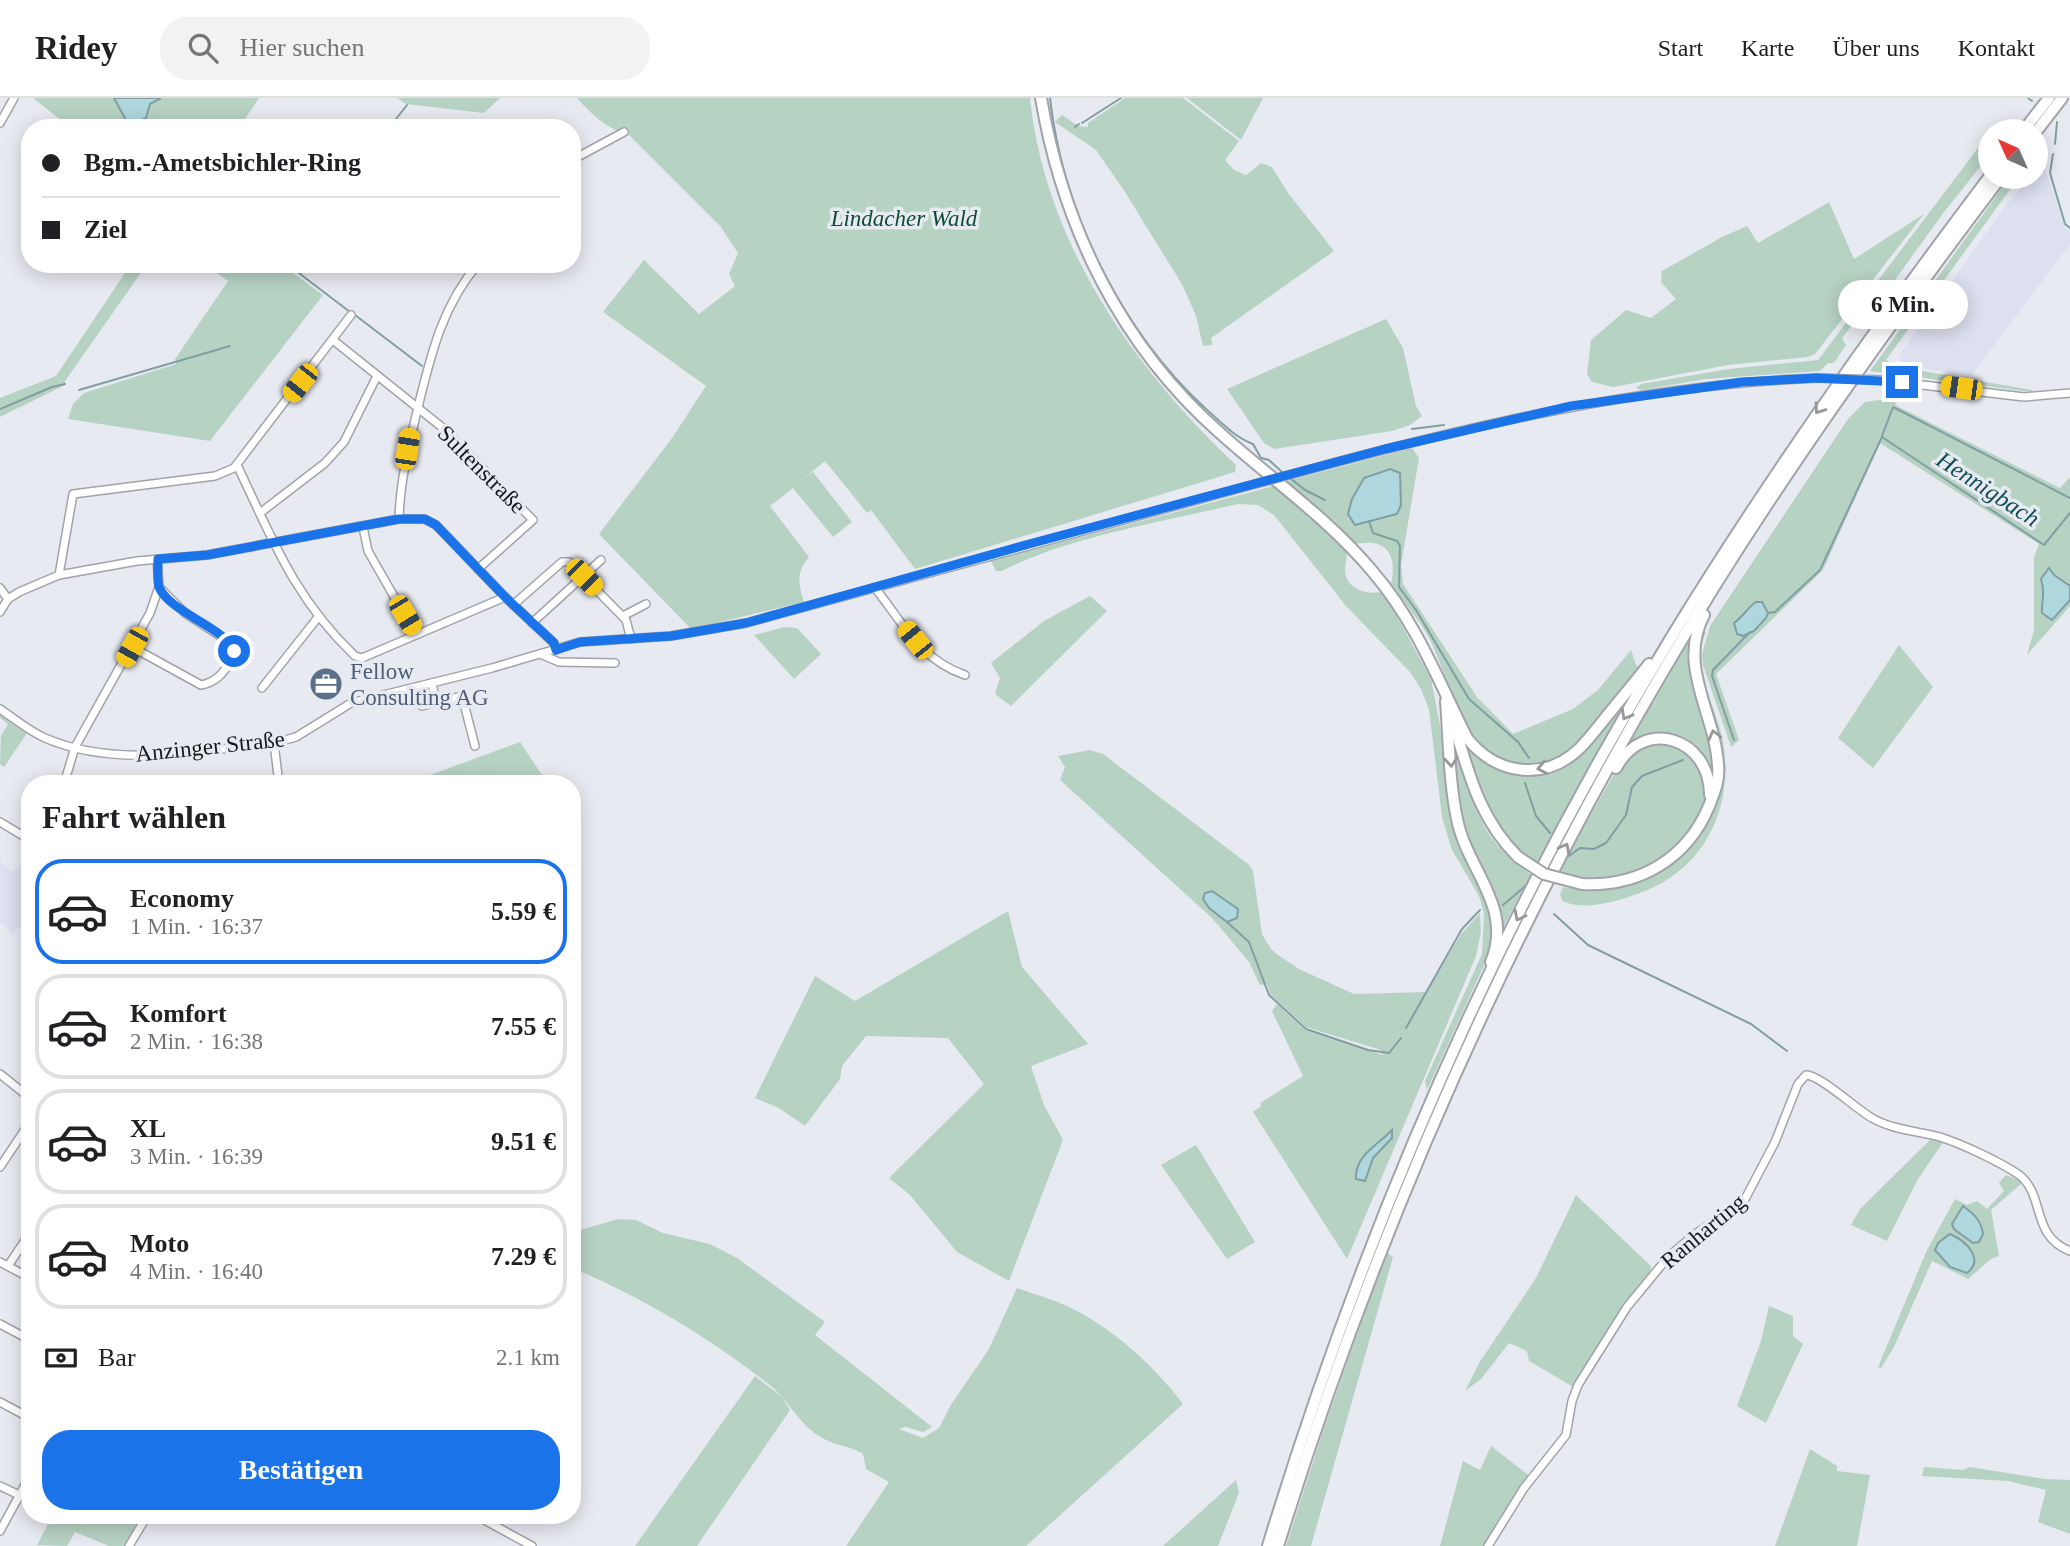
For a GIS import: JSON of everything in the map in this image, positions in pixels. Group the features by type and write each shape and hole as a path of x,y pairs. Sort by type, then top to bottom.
{"highway":[{"path":"1041,98 1059,179 1076,229 1105,290 1133,335 1200,416 1314,513 1370,568 1414,629 1429,655 1467,738 1484,756 1496,763 1520,770 1558,765 1581,748 1673,635"},
{"path":"2032,119 2049,98"},
{"path":"2046,119 2062,98"},
{"path":"1268,1546 1350,1301 1404,1166 1484,988 1557,841 1673,635 1818,411 1980,189"},
{"path":"1278,1546 1303,1466 1360,1305 1424,1146 1512,953 1595,791 1712,590 1851,382 1992,189"},
{"path":"1445,694 1481,807 1493,829 1518,857 1544,874 1582,884 1616,883 1633,879 1663,865 1687,844 1710,802 1719,769 1716,739 1696,678 1693,658 1699,626 1709,607 1712,590"},
{"path":"1445,694 1454,804 1460,835 1488,888 1496,911 1495,944 1483,978 1484,988"},
{"path":"1595,791 1608,781 1620,760 1633,747 1643,742 1665,738 1685,745 1700,758 1708,774 1710,802"}],"street":[{"path":"0,123 14,98"},
{"path":"581,155 624,132"},
{"path":"399,519 410,430 429,359 445,316 459,288 471,273"},
{"path":"59,575 74,494 215,476 237,465 351,315"},
{"name":"Sultenstraße","path":"332,340 443,428 533,520 478,569"},
{"path":"260,513 325,463 344,442 377,376"},
{"name":"Anzinger Straße","path":"0,709 43,737 75,747 131,755 274,743 304,732 351,703 580,642 697,633 746,623 1311,468 1452,432 1578,405 1700,386 1817,378 1880,380 2024,397 2070,394"},
{"path":"237,465 272,543 293,582 319,617 358,658 505,597"},
{"path":"0,612 8,599 41,580 59,575 158,559 207,555 399,519 430,521 554,643 556,650"},
{"path":"363,527 368,551 416,635"},
{"path":"67,775 75,747 150,613 159,587 158,559"},
{"path":"532,623 601,560"},
{"path":"513,605 562,562 569,562 623,616 631,639"},
{"path":"0,587 8,599"},
{"path":"132,647 201,685 218,679 234,658 231,643 185,612 159,587"},
{"path":"875,588 924,651 944,667 965,675"},
{"path":"623,616 646,604"},
{"path":"262,688 319,617"},
{"name":"Anzinger Straße","path":"540,654 559,662 615,663"},
{"path":"432,683 436,703"},
{"path":"422,706 462,696 475,746"},
{"path":"274,743 278,775"},
{"path":"0,822 21,835"},
{"path":"0,1074 21,1091"},
{"name":"Ranharting","path":"1488,1546 1524,1488 1566,1435 1572,1401 1578,1385 1627,1307 1669,1256 1694,1235 1744,1201 1775,1142 1798,1084 1806,1075 1815,1076 1844,1100 1882,1123 1950,1141 2019,1175 2027,1185 2046,1234 2055,1244 2070,1251"},
{"path":"1,1164 21,1135"},
{"path":"8,1266 21,1246"},
{"path":"0,1262 21,1273"},
{"path":"0,1324 21,1335"},
{"path":"0,1402 21,1413"},
{"path":"0,1486 19,1495"},
{"path":"0,1531 21,1492"},
{"path":"129,1546 142,1524"},
{"path":"492,1524 532,1546"}],"shaded area":[{"path":"2048,178 2064,226 2070,231 2070,244 1971,376 1908,366 1901,362 1900,354 2020,189 2048,189"},
{"path":"0,862 13,872 21,864 21,926 13,934 0,922"}],"green space":[{"path":"33,98 259,98 245,119 60,119"},
{"path":"397,98 500,98 484,113 406,104"},
{"name":"Lindacher Wald","path":"577,98 1030,98 1039,151 1054,202 1075,252 1100,299 1162,387 1236,465 1235,472 915,569 871,510 867,513 825,461 802,480 813,472 852,522 833,537 793,488 770,506 809,557 799,578 804,602 691,629 599,534 672,438 706,386 603,312 644,260 699,314 735,286 729,274 738,253 721,227 628,134 607,125"},
{"path":"1125,98 1183,98 1239,141 1225,160 1234,170 1246,175 1261,163 1272,167 1288,193 1334,251 1211,338 1212,345 1203,346 1196,316 1183,286 1096,150 1055,122 1062,115 1078,126 1088,127 1088,123"},
{"path":"1187,98 1263,98 1241,140"},
{"path":"1978,148 1978,170 1874,309 1865,308 1842,338 1846,345 1834,363 1828,363 1820,371 1706,379 1641,390 1636,388 1641,384 1729,369 1818,360"},
{"path":"2001,189 2010,189 1886,360 1899,367 2032,392 1870,371"},
{"path":"1829,202 1854,259 1924,214 1815,354 1728,365 1613,387 1592,382 1587,375 1591,340 1626,310 1651,318 1676,299 1661,282 1662,271 1747,226 1758,243"},
{"path":"125,273 141,273 65,381 65,385 0,417 0,398 56,376"},
{"path":"217,273 293,273 323,295 210,441 68,419 73,404 84,393 176,364 175,359 228,281"},
{"path":"1386,319 1403,348 1416,406 1422,416 1410,425 1392,431 1274,449 1264,443 1227,389"},
{"path":"1865,402 1895,402 1897,406 2060,488 2070,477 2070,606 2027,655 2034,630 2034,557 2039,544 1880,443 1823,570 1716,674 1739,740 1731,747 1703,665 1702,654 1710,626 1848,419"},
{"path":"1412,448 1419,458 1401,565 1403,584 1477,697 1513,734 1573,709 1598,690 1631,650 1636,665 1641,668 1591,732 1559,760 1541,765 1523,765 1501,760 1484,749 1461,716 1428,636 1391,584 1393,564 1389,553 1380,545 1351,542 1283,482"},
{"path":"1274,486 1345,548 1346,577 1353,586 1370,593 1381,592 1386,596 1431,679 1443,741 1453,819 1482,883 1493,927 1486,961 1427,1090 1425,1081 1482,954 1484,913 1479,896 1452,850 1442,817 1429,709 1410,672 1346,606 1274,515 1258,505 1238,504 1117,531 1056,549 1002,571 996,571 991,561"},
{"path":"1090,596 1107,611 1011,706 995,694 1000,678 991,663 1044,621"},
{"path":"785,627 797,628 821,654 794,679 754,635"},
{"path":"1693,632 1690,674 1710,737 1714,775 1710,775 1697,750 1639,738 1633,741 1630,738"},
{"path":"1701,632 1706,632 1702,645 1701,669 1725,754 1722,802 1714,825 1687,864 1668,879 1645,891 1593,905 1562,901 1560,894 1563,887 1607,889 1636,882 1662,870 1688,847 1709,814 1719,778 1720,759 1718,739 1697,666"},
{"path":"1899,645 1933,687 1873,768 1838,738"},
{"path":"1627,700 1536,865 1507,839 1496,824 1480,794 1463,740 1496,769 1516,773 1561,767"},
{"path":"0,715 27,733 4,767 0,764 1,736 8,724"},
{"path":"1452,735 1469,793 1481,821 1502,850 1531,875 1499,935 1498,908 1493,891 1466,841 1460,819"},
{"path":"520,742 542,775 430,775"},
{"path":"1647,743 1680,744 1702,768 1706,785 1705,803 1687,835 1659,860 1627,875 1601,879 1558,872 1622,760"},
{"path":"1090,750 1103,754 1248,864 1253,871 1262,934 1271,949 1299,969 1354,994 1427,992 1462,933 1480,913 1481,932 1476,956 1347,1259 1253,1112 1261,1106 1260,1103 1303,1076 1272,1011 1277,1004 1305,1030 1383,1055 1381,1050 1306,1027 1270,994 1267,984 1260,985 1249,962 1212,918 1060,780 1065,767 1058,756"},
{"path":"1008,911 1022,967 1088,1044 1031,1066 1044,1105 1063,1140 1009,1281 957,1252 910,1195 889,1178 984,1084 948,1038 866,1036 842,1066 840,1079 805,1126 779,1108 755,1098 815,976 855,1001"},
{"path":"1932,1138 1944,1141 1918,1179 1887,1241 1851,1225 1860,1209"},
{"path":"1196,1145 1255,1242 1227,1259 1161,1165"},
{"path":"2006,1175 2023,1182 1991,1210 1999,1256 1991,1259 1968,1279 1932,1261 1894,1347 1881,1368 1878,1367 1927,1250 1955,1199 1967,1205 1977,1201 1987,1209 2004,1191 1999,1183"},
{"path":"1576,1195 1651,1266 1650,1273 1596,1348 1575,1388 1529,1361 1527,1351 1509,1343 1481,1379 1465,1391 1479,1363 1536,1278"},
{"path":"618,1219 636,1220 663,1233 710,1244 737,1258 825,1322 815,1335 932,1427 923,1432 906,1427 899,1429 923,1438 939,1428 952,1403 989,1349 1017,1288 1070,1307 1107,1330 1148,1364 1183,1404 1026,1546 846,1546 889,1482 866,1469 863,1454 812,1431 771,1386 724,1351 651,1306 581,1272 581,1230"},
{"path":"1386,1252 1393,1257 1311,1546 1286,1546 1324,1428"},
{"path":"1769,1306 1793,1316 1793,1336 1803,1344 1766,1423 1737,1406 1761,1341"},
{"path":"755,1376 782,1397 790,1410 697,1546 635,1546"},
{"path":"1491,1446 1531,1477 1485,1546 1440,1546 1463,1461 1480,1470"},
{"path":"1810,1449 1837,1466 1837,1471 1870,1475 1857,1546 1775,1546"},
{"path":"1924,1467 1963,1470 1970,1467 2045,1479 2070,1480 2070,1534 2038,1522 2046,1490 2008,1481 1922,1476"},
{"path":"1236,1480 1239,1493 1218,1546 1163,1546"},
{"path":"48,1524 136,1524 126,1546 109,1546 75,1532 67,1546 37,1545"}],"water":[{"path":"114,98 161,98 150,104 146,118 125,119"},
{"path":"1390,469 1400,473 1401,505 1397,514 1355,525 1348,514 1352,499 1364,478"},
{"path":"2049,568 2070,586 2070,600 2052,620 2042,613 2041,579"},
{"path":"1756,602 1762,602 1768,613 1766,618 1754,631 1743,636 1737,634 1734,623"},
{"path":"1212,891 1238,909 1237,918 1227,922 1209,908 1203,899 1205,893"},
{"path":"1392,1130 1392,1138 1373,1158 1365,1181 1356,1179 1356,1171 1363,1157"},
{"path":"1963,1206 1981,1225 1983,1234 1979,1242 1973,1243 1954,1229 1952,1224"},
{"path":"1950,1234 1962,1241 1974,1256 1972,1268 1967,1273 1950,1267 1935,1250 1938,1243"}],"waterway":[{"path":"1050,98 1068,184 1101,267 1123,306 1175,378 1222,424 1253,444 1261,458 1269,460 1283,473"},
{"path":"1082,123 1121,98"},
{"name":"Hennigbach","path":"2028,98 2032,101"},
{"path":"396,119 407,105"},
{"name":"Hennigbach","path":"2055,144 2057,122"},
{"path":"1075,127 1079,124"},
{"name":"Hennigbach","path":"2053,154 2050,173 2065,224 2070,228"},
{"path":"299,273 350,312"},
{"path":"355,315 422,366"},
{"path":"79,390 230,346"},
{"path":"0,409 65,384"},
{"name":"Hennigbach","path":"1882,436 1893,407 2070,498"},
{"path":"1412,429 1444,425"},
{"name":"Hennigbach","path":"1768,613 1775,612 1820,570 1882,437 2044,545 2070,513"},
{"path":"1290,478 1305,490 1325,500"},
{"path":"1369,521 1373,533 1397,541 1400,546 1399,587 1416,610 1469,699 1518,742 1529,758"},
{"name":"Hennigbach","path":"1734,740 1712,676 1713,670 1750,632"},
{"name":"Hennigbach","path":"1566,858 1580,848 1594,849 1606,843 1626,815 1632,787 1642,776 1683,760"},
{"path":"1525,783 1536,816 1550,833"},
{"name":"Hennigbach","path":"1503,905 1529,883"},
{"name":"Hennigbach","path":"1406,1028 1462,929 1480,910"},
{"path":"1554,914 1588,945 1751,1024 1787,1051"},
{"name":"Hennigbach","path":"1227,922 1249,942 1269,995 1306,1029 1368,1050 1389,1053 1401,1038"}],"place":[{"name":"Fellow Consulting AG","path":"326,684"}],"route":[{"path":"234,651 227,639 185,612 159,587 158,559 207,555 399,519 425,519 436,525 505,597 554,643 556,650 580,642 671,636 746,623 1385,449 1571,406 1742,382 1817,378 1902,382"}]}
